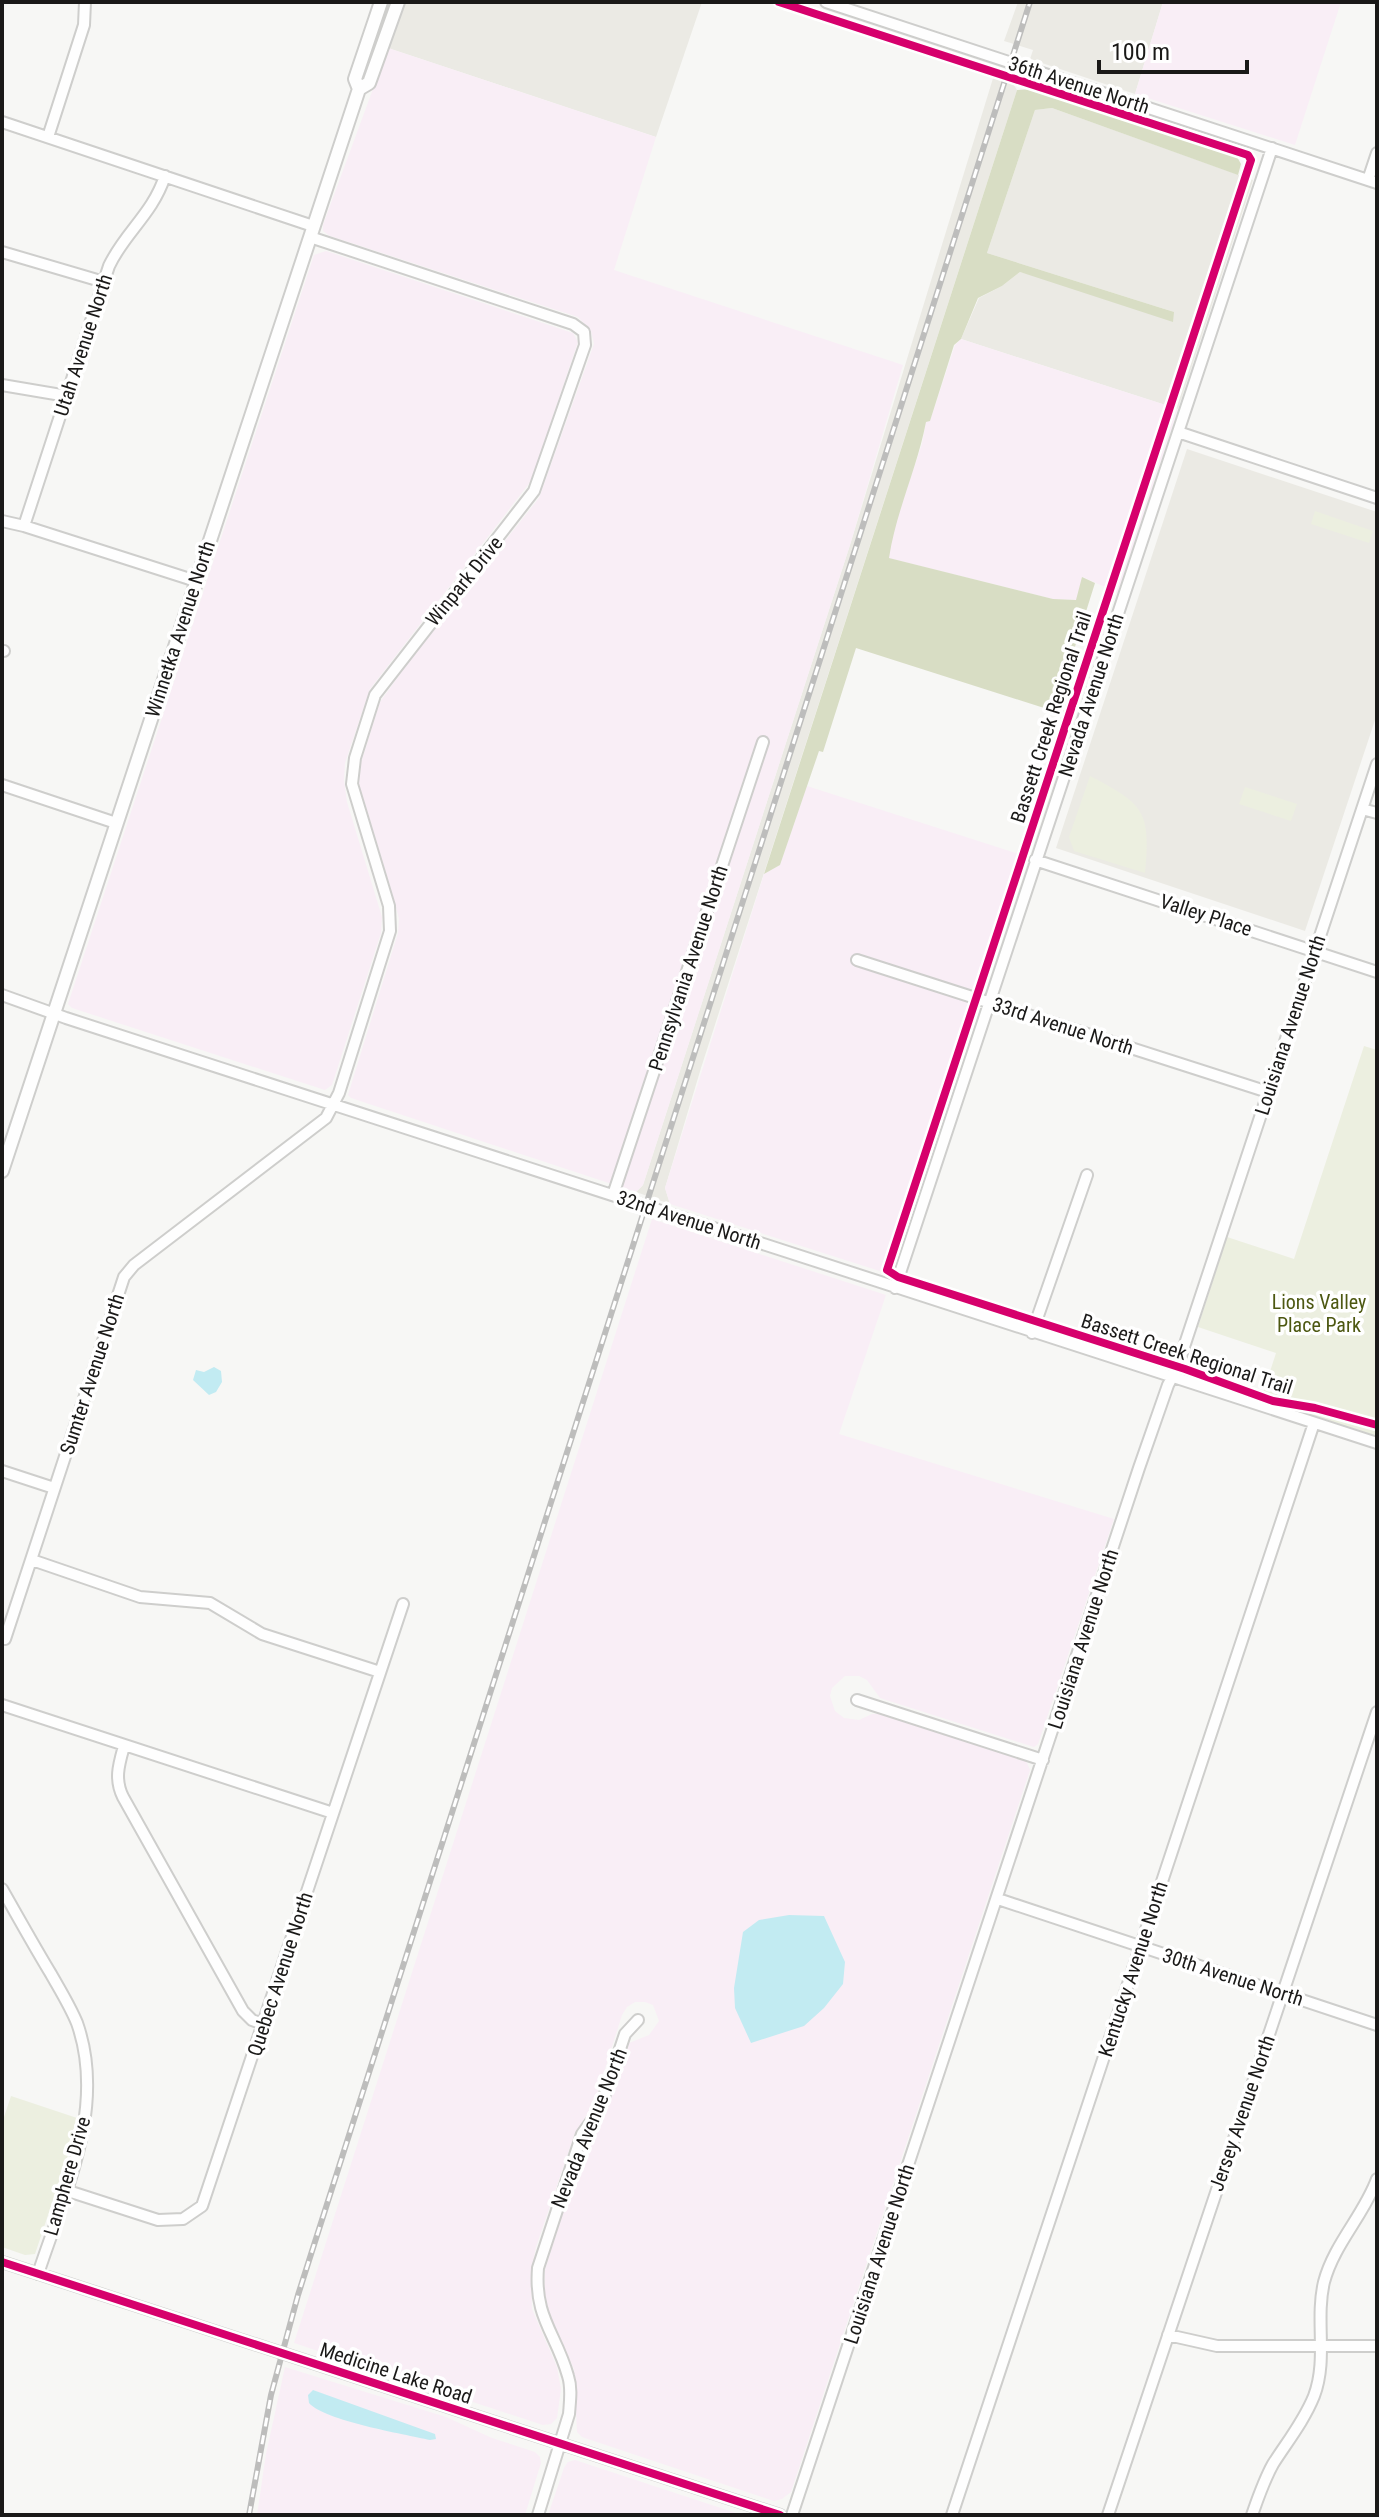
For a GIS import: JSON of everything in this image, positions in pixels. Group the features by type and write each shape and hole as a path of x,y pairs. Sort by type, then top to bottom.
{"main road":[{"name":"Winnetka Avenue North","path":"2,1171 359,89 355,79 381,2"},
{"name":"Winnetka Avenue North","path":"359,89 369,83 398,2"}],"street":[{"path":"48,137 84,25 85,2"},
{"name":"36th Avenue North","path":"826,2 1373,182"},
{"path":"2,122 165,176 312,232"},
{"name":"Nevada Avenue North","path":"895,1288 1272,148"},
{"path":"1373,182 1377,153"},
{"name":"Utah Avenue North","path":"24,526 115,253 158,197 165,176"},
{"name":"Winpark Drive","path":"312,232 573,324 580,327 586,338 534,491 383,682 371,708 355,758 352,784 389,906 390,931 333,1105"},
{"path":"2,252 104,282"},
{"path":"2,385 67,396"},
{"path":"1178,432 1377,498"},
{"path":"2,521 196,581"},
{"name":"Pennsylvania Avenue North","path":"613,1195 763,742"},
{"name":"Louisiana Avenue North","path":"792,2515 1139,1468 1173,1378 1377,764"},
{"path":"2,785 116,823"},
{"path":"1362,809 1377,813"},
{"name":"Valley Place","path":"1035,860 1377,972"},
{"name":"33rd Avenue North","path":"857,960 1268,1092"},
{"name":"32nd Avenue North","path":"2,995 1377,1443"},
{"name":"Sumter Avenue North","path":"4,1644 124,1277 134,1265 326,1118 333,1105"},
{"path":"1032,1333 1087,1175"},
{"name":"Kentucky Avenue North","path":"952,2515 1314,1423"},
{"path":"2,1471 54,1488"},
{"path":"32,1560 140,1597 210,1603 224,1608 262,1634 380,1672"},
{"name":"Quebec Avenue North","path":"65,2190 158,2220 170,2221 193,2214 202,2206 403,1604"},
{"path":"857,1700 1043,1760"},
{"path":"2,1705 333,1813"},
{"name":"Jersey Avenue North","path":"1108,2515 1377,1712"},
{"path":"124,1746 118,1787 243,2011 252,2020 263,2024"},
{"path":"1363,1754 1377,1759"},
{"path":"2,1889 6,1905"},
{"name":"30th Avenue North","path":"998,1899 1377,2025"},
{"name":"Lamphere Drive","path":"6,1905 72,2013 84,2046 88,2097 83,2131 38,2274"},
{"name":"Nevada Avenue North","path":"538,2515 569,2414 569,2379 539,2308 538,2268 582,2134 600,2109 625,2034 638,2020"},
{"path":"1252,2515 1272,2466 1310,2407 1320,2375 1321,2302 1325,2277 1369,2200 1377,2179"},
{"name":"Medicine Lake Road","path":"2,2262 780,2515"},
{"path":"1168,2335 1217,2346 1377,2346"}],"shaded area":[{"path":"404,2 702,2 656,137 388,48"},
{"path":"1018,2 1163,2 1135,94 1030,59 1033,50 1004,41"},
{"path":"1163,2 1341,2 1295,145 1135,94"},
{"path":"388,48 656,137 614,270 903,365 850,545 643,1185 636,1192 348,1095 398,933 399,919 394,899 359,784 361,763 380,702 539,498 594,344 591,331 578,317 330,236 323,231"},
{"path":"994,75 1012,82 1017,90 701,1068 665,1188 670,1204 636,1192 643,1185 850,545"},
{"path":"1052,108 1253,180 1178,409 961,339 979,298 1020,272 1174,312 987,253 1035,110"},
{"path":"326,251 573,333 578,342 531,481 370,689 345,763 344,780 347,802 382,917 381,933 332,1085 325,1090 72,1008 68,1004 314,255"},
{"path":"961,339 1178,409 1118,593 1083,577 1077,600 1053,599 888,558 893,530 922,444 926,422 930,421 955,345"},
{"path":"1187,449 1377,512 1377,714 1305,931 1056,848"},
{"path":"807,786 1028,857 893,1270 886,1273 670,1204 665,1188 764,874 780,865"},
{"path":"652,1219 886,1295 839,1434 1114,1519 1038,1744 1034,1747 880,1698 867,1680 859,1676 845,1676 832,1688 830,1696 835,1711 844,1718 859,1720 880,1714 1026,1761 1030,1770 791,2492 774,2501 582,2437 577,2432 574,2369 550,2318 544,2294 545,2270 587,2136 605,2116 629,2043 649,2035 659,2021 653,2005 645,2002 635,2002 622,2015 594,2104 575,2133 536,2247 531,2272 532,2309 557,2367 561,2389 557,2418 551,2424 543,2425 294,2343"},
{"path":"285,2367 446,2417 492,2438 535,2452 541,2463 525,2515 257,2515 266,2454"},
{"path":"575,2460 742,2515 548,2515 564,2468 568,2462"}],"green space":[{"path":"1033,89 1236,155 1241,164 1238,175 1052,108 1035,110 987,253 1174,312 1173,322 1020,272 1002,286 978,298 961,339 954,345 930,421 926,422 889,558 1053,599 1076,600 1082,577 1095,583 1068,669 1066,715 856,648 823,752 819,751 780,865 764,874 1017,90"},
{"path":"1315,511 1373,531 1369,543 1311,524"},
{"path":"1090,776 1122,794 1140,812 1147,836 1145,873 1074,851 1069,837"},
{"path":"1245,787 1297,804 1291,821 1239,804"},
{"name":"Lions Valley Place Park","path":"1364,1046 1377,1050 1377,1436 1261,1399 1276,1353 1198,1327 1227,1237 1294,1259"},
{"path":"11,2096 80,2119 35,2254 25,2255 2,2247 2,2123"}],"water":[{"path":"214,1367 221,1371 222,1382 216,1392 209,1395 193,1380 196,1370 204,1372"},
{"path":"789,1915 824,1916 845,1962 843,1984 824,2008 804,2026 751,2043 735,2008 734,1988 743,1932 759,1920"},
{"path":"313,2390 435,2434 436,2439 331,2416 309,2403 308,2395"}],"railway":[{"path":"249,2515 271,2395 298,2295 1030,2"}],"cycle path":[{"name":"Bassett Creek Regional Trail","path":"779,2 1248,155 1251,160 887,1270 898,1277 1185,1369 1273,1401 1315,1408 1377,1425"},
{"path":"2,2262 780,2515"}]}
